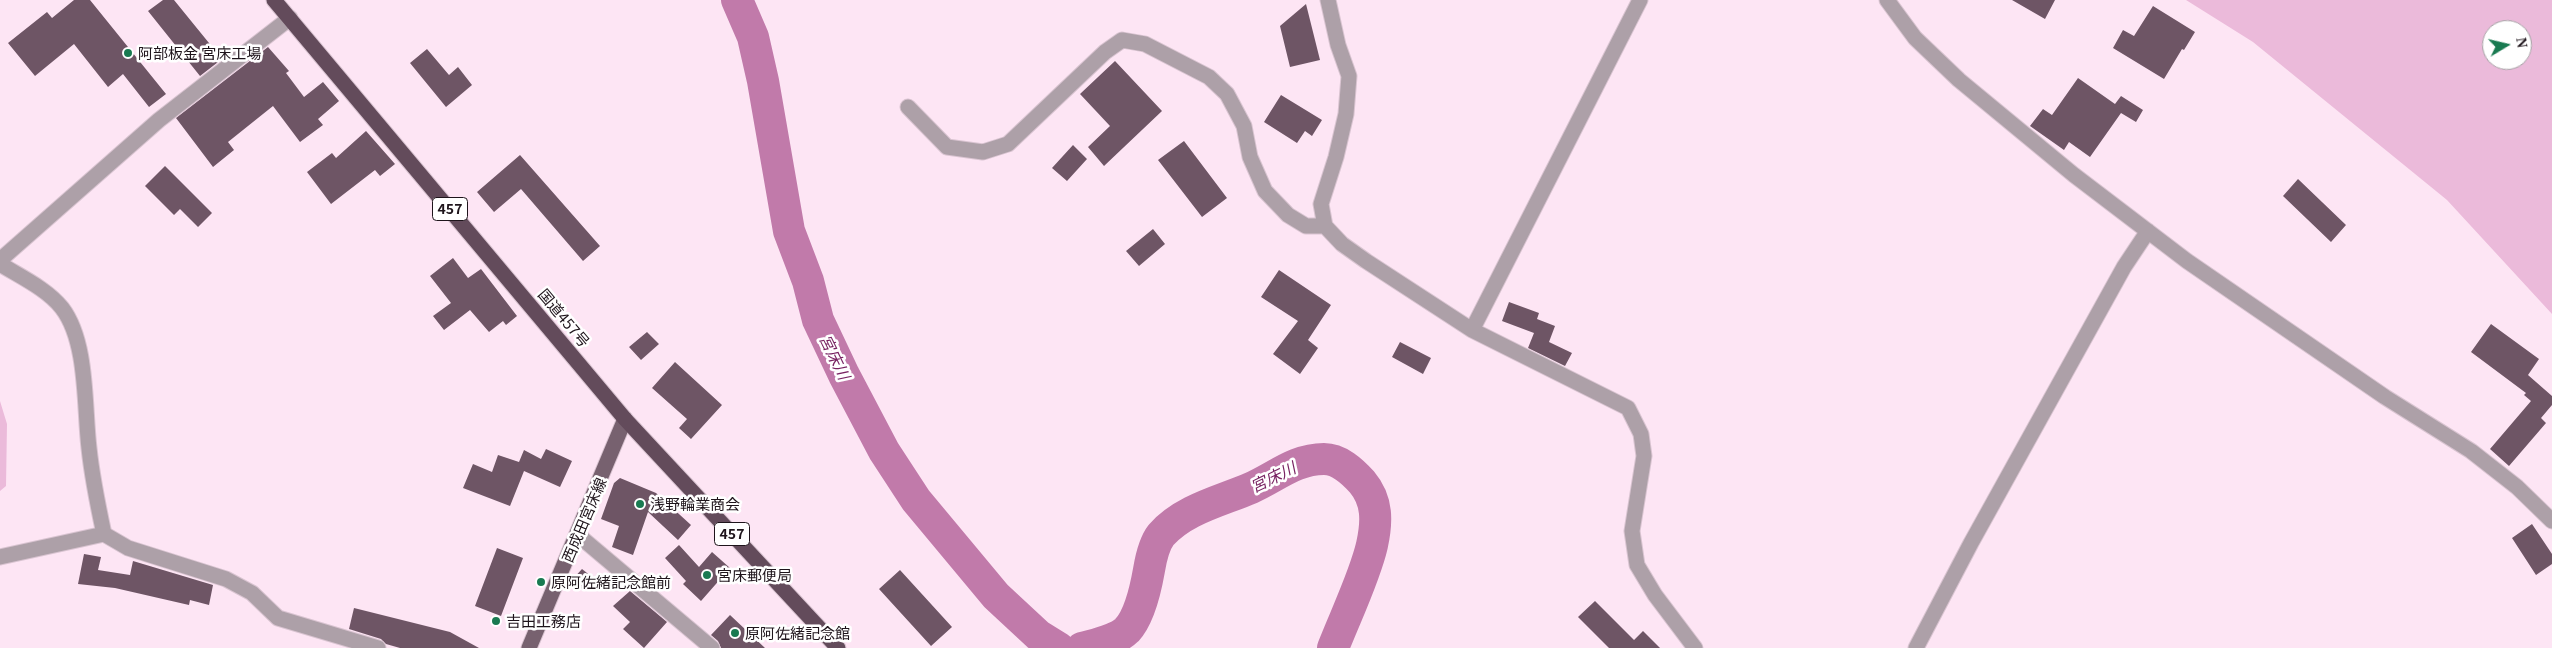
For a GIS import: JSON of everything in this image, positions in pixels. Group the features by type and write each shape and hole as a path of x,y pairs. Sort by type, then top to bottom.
{"highway":[{"name":"国道457号","path":"274,0 625,419 838,648"}],"main road":[{"name":"西成田宮床線","path":"529,648 578,535 625,419"}],"street":[{"path":"1328,0 1338,45 1349,76 1346,114 1336,157 1321,204 1325,226 1342,244 1366,261 1472,330 1628,408 1641,434 1644,456 1632,531 1637,565 1690,646"},
{"path":"1472,330 1640,0"},
{"path":"1887,0 1915,38 1959,80 2074,174 2187,261 2385,397 2471,451 2517,487 2552,521"},
{"path":"0,260 159,120 290,18"},
{"path":"908,107 947,147 983,152 1008,144 1105,52 1122,40 1145,44 1209,77 1227,94 1244,126 1250,157 1265,191 1294,219 1306,226 1325,226"},
{"path":"1916,648 1971,543 2124,267 2148,231"},
{"path":"0,264 52,296 63,309 74,329 80,355 89,451 104,534"},
{"path":"0,557 104,534 128,548 226,579 252,593 278,618 378,648"},
{"path":"578,535 712,648"}],"shaded area":[{"path":"2186,0 2552,0 2552,314 2447,200 2253,42"},
{"path":"0,401 7,424 6,486 0,491"}],"building":[{"path":"74,0 90,0 166,94 149,107 123,74 108,87 74,44 35,76 8,43 47,12 52,18"},
{"path":"163,0 174,0 222,59 200,76 148,11"},
{"path":"2012,0 2055,0 2045,19"},
{"path":"1306,4 1320,60 1290,67 1280,26"},
{"path":"2153,6 2195,32 2164,79 2113,48 2123,30 2134,36"},
{"path":"268,47 289,71 286,73 304,97 323,82 339,101 318,119 323,125 300,142 273,106 228,142 234,150 213,167 176,118"},
{"path":"427,49 449,75 458,67 472,85 446,107 410,63"},
{"path":"1115,61 1162,111 1104,166 1088,147 1110,126 1080,94"},
{"path":"2078,78 2115,104 2121,96 2143,110 2136,122 2121,113 2090,157 2069,142 2064,150 2030,126 2043,109 2052,115"},
{"path":"1281,95 1322,120 1312,136 1305,131 1297,143 1264,122"},
{"path":"366,131 395,164 380,176 375,170 331,204 307,172 332,153 336,158"},
{"path":"1184,141 1227,198 1202,217 1158,160"},
{"path":"1073,145 1087,159 1067,181 1052,168"},
{"path":"520,155 600,246 583,261 521,189 494,212 477,192"},
{"path":"165,166 212,213 198,227 180,209 174,215 145,186"},
{"path":"2298,179 2346,225 2331,242 2283,196"},
{"path":"1153,229 1165,244 1139,266 1126,251"},
{"path":"453,258 468,278 481,269 517,316 506,325 503,321 489,332 470,310 444,330 433,316 451,303 430,276"},
{"path":"1279,270 1331,305 1308,340 1318,348 1300,374 1273,354 1298,321 1261,297"},
{"path":"1509,302 1539,313 1537,319 1555,326 1549,342 1572,353 1565,366 1528,348 1534,333 1502,321"},
{"path":"2491,324 2539,359 2528,375 2552,396 2552,405 2541,418 2546,423 2509,466 2490,449 2531,401 2524,395 2526,393 2471,352"},
{"path":"647,332 659,344 641,360 629,347"},
{"path":"1400,342 1431,358 1423,374 1392,357"},
{"path":"675,362 722,405 691,439 679,428 687,419 652,388"},
{"path":"546,449 572,461 560,487 524,471 510,506 463,488 473,464 492,472 498,455 519,462 524,450 541,459"},
{"path":"620,478 656,493 691,525 678,540 648,512 633,555 612,547 619,526 601,519 614,483"},
{"path":"2532,524 2552,554 2552,564 2536,575 2512,538"},
{"path":"679,545 699,567 712,552 730,568 701,601 683,584 686,581 665,558"},
{"path":"497,548 523,558 501,616 475,606"},
{"path":"84,554 101,557 98,570 130,575 133,561 213,585 209,605 190,600 189,605 115,588 78,584"},
{"path":"582,569 592,577 582,589 572,580"},
{"path":"900,570 952,627 931,646 879,589"},
{"path":"630,591 667,622 644,648 623,629 630,622 613,606"},
{"path":"1595,601 1634,640 1643,631 1660,648 1609,648 1578,617"},
{"path":"354,608 450,632 479,648 400,648 386,644 381,639 349,629"},
{"path":"730,615 765,648 721,648 718,641 711,635"}],"waterway":[{"name":"宮床川","path":"737,0 753,37 763,81 789,231 808,281 818,320 844,375 884,451 916,500 996,596 1038,635 1059,648"},
{"name":"宮床川","path":"1082,648 1118,636 1132,624 1142,601 1155,547 1161,535 1170,526 1192,512 1260,484 1295,465 1324,459 1340,463 1362,482 1371,497 1375,512 1375,528 1369,557 1333,648"}],"place":[{"name":"阿部板金 宮床工場","path":"128,53"},
{"name":"浅野輪業商会","path":"640,504"},
{"name":"宮床郵便局","path":"707,575"},
{"name":"原阿佐緒記念館前","path":"541,582"},
{"name":"吉田工務店","path":"496,621"},
{"name":"原阿佐緒記念館","path":"735,633"}]}
